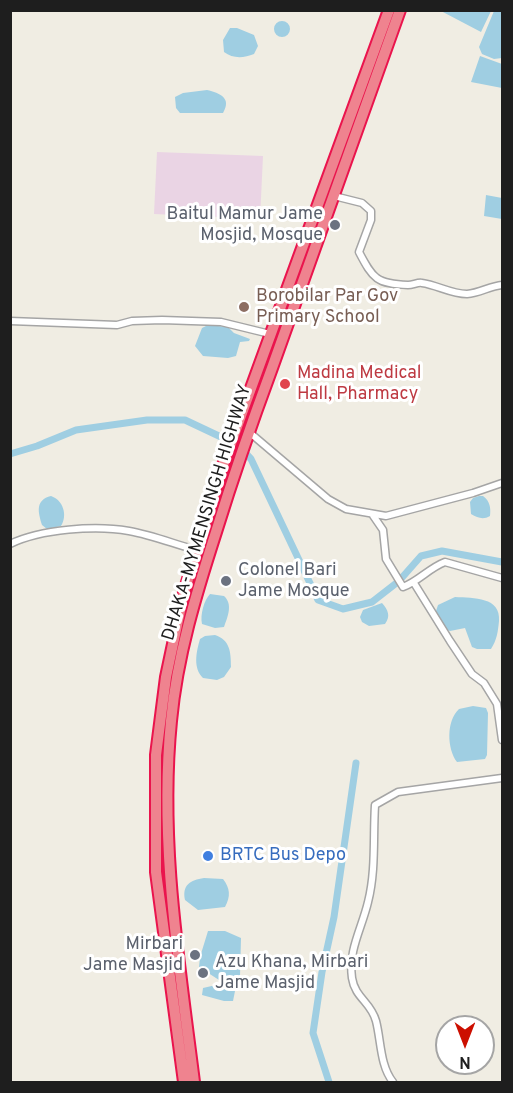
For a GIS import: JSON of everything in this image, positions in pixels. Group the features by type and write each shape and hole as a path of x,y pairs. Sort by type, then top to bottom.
{"highway":[{"name":"DHAKA-MYMENSINGH HIGHWAY","path":"184,1083 156,872 156,755 166,677 184,592 223,465 389,10"},
{"name":"DHAKA-MYMENSINGH HIGHWAY","path":"194,1083 176,952 168,869 166,792 170,730 185,637 195,598 248,432 400,10"}],"street":[{"path":"334,196 362,203 371,211 371,220 360,252 370,274 383,282 410,285 421,283 467,294 502,285"},
{"path":"10,321 117,325 132,321 162,320 221,322 270,334"},
{"path":"248,432 328,499 346,509 386,516 502,483"},
{"path":"372,514 383,530 386,559 403,587 414,583 428,571 445,562 502,578"},
{"path":"10,543 38,535 106,528 129,531 196,550"},
{"path":"414,583 472,674 484,683 497,704 502,740"},
{"path":"393,1083 388,1077 374,1011 355,990 352,976 354,946 368,902 372,873 375,805 398,792 502,778"}],"shaded area":[{"path":"157,152 263,156 260,219 154,214"}],"water":[{"path":"441,10 491,11 481,32"},
{"path":"494,11 502,11 502,58 494,59 482,54 479,47"},
{"path":"279,21 285,21 290,29 288,35 279,37 274,32 274,26"},
{"path":"230,28 237,28 254,35 258,46 254,54 239,57 224,52 223,40"},
{"path":"480,56 502,64 502,88 471,82"},
{"path":"207,90 223,97 226,104 223,113 180,113 176,108 175,97 183,93"},
{"path":"486,195 502,198 502,219 484,216"},
{"path":"208,325 228,327 234,333 250,339 240,342 236,356 228,358 203,356 195,346 202,328"},
{"path":"51,496 61,504 64,517 61,526 47,529 42,525 39,507 42,500"},
{"path":"483,496 489,502 490,516 481,518 471,514 470,502"},
{"path":"210,594 224,596 227,599 229,610 224,627 215,628 202,624 203,608"},
{"path":"455,597 485,600 496,607 499,625 491,649 472,647 465,628 450,631 445,629 436,611 438,605"},
{"path":"382,603 388,613 385,624 369,626 362,622 360,617 363,610"},
{"path":"215,635 227,643 231,662 231,667 224,677 217,680 203,678 196,660 200,639"},
{"path":"473,706 486,708 488,713 487,755 485,759 457,762 451,750 449,735 452,721 459,709"},
{"path":"204,878 223,879 229,892 225,907 198,910 185,900 184,895 188,884"},
{"path":"208,931 225,931 241,938 240,976 233,982 219,980 199,967"},
{"path":"216,985 235,991 233,1001 202,995 203,988"}],"waterway":[{"path":"10,454 76,430 147,420 185,420 238,445 251,459 318,600 343,609 372,602 399,581 421,556 442,551 502,562"},
{"path":"329,1082 313,1033 322,972 334,917 356,763"}],"place":[{"name":"Baitul Mamur Jame Mosjid, Mosque","path":"335,225"},
{"name":"Borobilar Par Gov Primary School","path":"244,307"},
{"name":"Madina Medical Hall, Pharmacy","path":"285,384"},
{"name":"Colonel Bari Jame Mosque","path":"226,581"},
{"name":"BRTC Bus Depo","path":"208,856"},
{"name":"Mirbari Jame Masjid","path":"195,955"},
{"name":"Azu Khana, Mirbari Jame Masjid","path":"203,973"}]}
